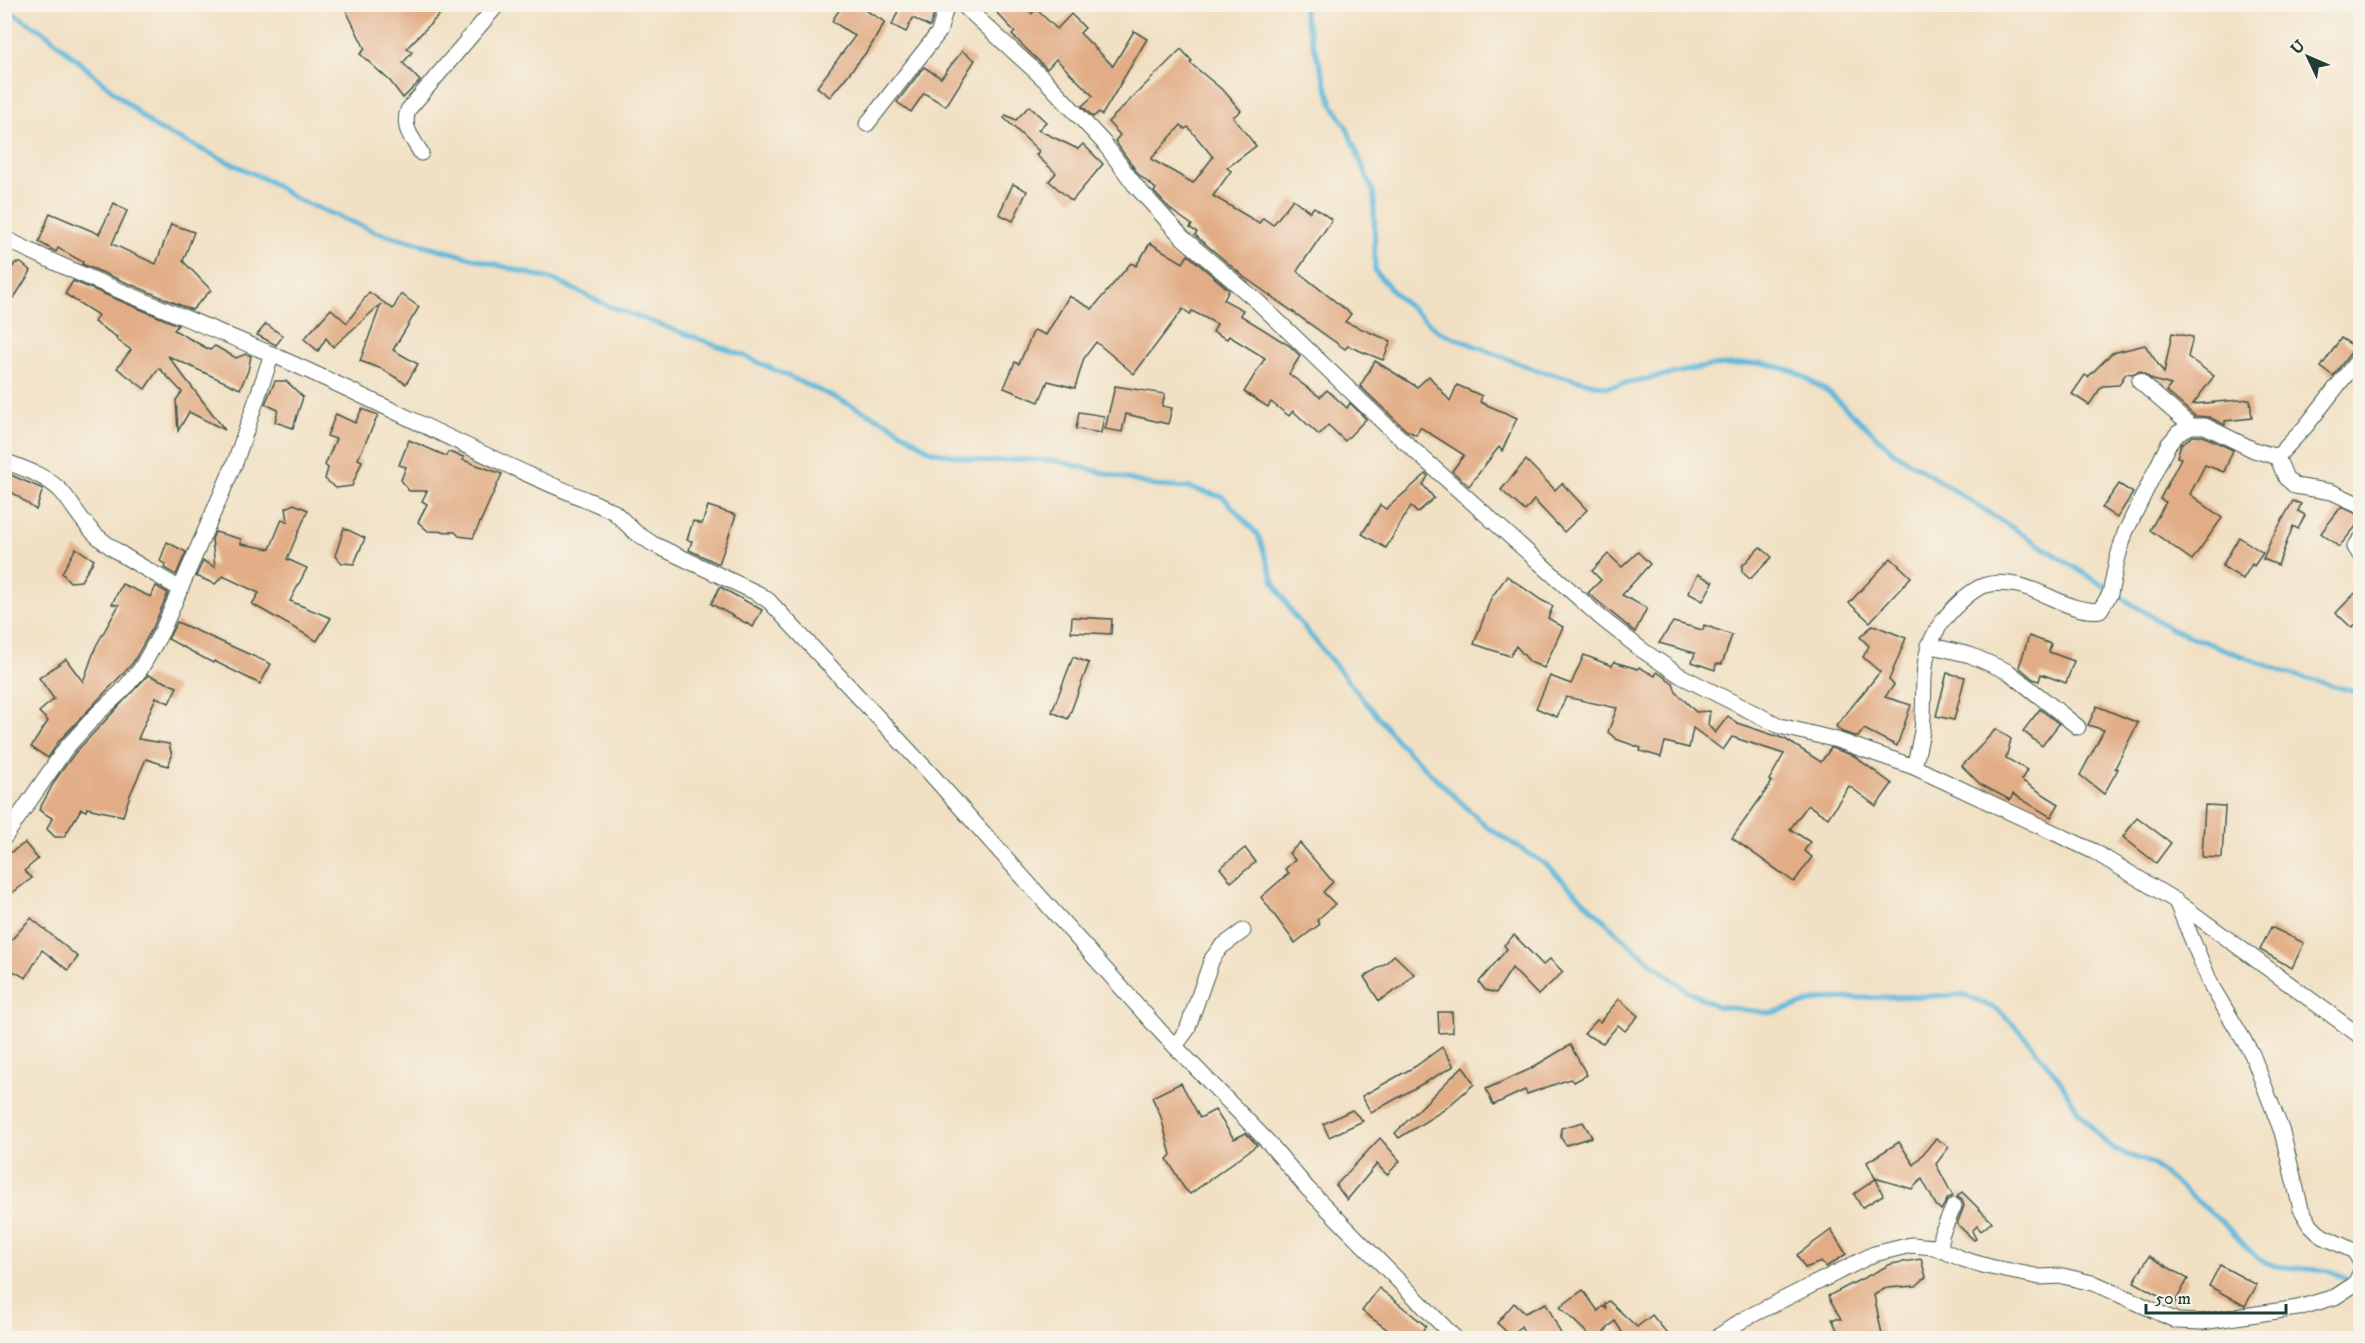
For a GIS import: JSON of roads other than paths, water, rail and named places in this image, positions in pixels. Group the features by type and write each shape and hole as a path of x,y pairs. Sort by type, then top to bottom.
{"street":[{"path":"421,153 407,129 405,120 408,110 498,4"},
{"path":"867,124 939,32 947,4"},
{"path":"962,4 1046,81 1104,143 1134,184 1183,238 1258,302 1386,425 1600,617 1642,650 1681,676 1780,726 1837,740 1914,767 2093,851 2176,901 2361,1036"},
{"path":"4,238 62,267 272,354 422,426 614,512 635,532 653,544 759,594 929,772 1175,1047 1269,1143 1307,1188 1455,1338"},
{"path":"4,838 66,748 140,670 162,631 236,460 272,354"},
{"path":"2277,457 2306,426 2361,357"},
{"path":"2139,381 2191,426"},
{"path":"1914,767 1922,732 1924,663 1929,645 1947,614 1973,589 1988,583 2017,585 2079,608 2100,610 2110,594 2116,560 2125,533 2168,445 2178,433 2191,426 2205,426 2254,450 2277,457 2286,478 2295,486 2332,492 2361,505"},
{"path":"4,461 50,482 61,491 79,517 99,538 180,589"},
{"path":"2361,540 2355,547 2361,555"},
{"path":"1929,645 1970,655 2009,672 2078,727"},
{"path":"2176,901 2212,987 2252,1054 2282,1132 2301,1209 2310,1224 2322,1236 2354,1251 2361,1261"},
{"path":"1175,1047 1187,1030 1212,959 1221,947 1243,931"},
{"path":"1941,1250 1941,1235 1954,1206"},
{"path":"1716,1338 1735,1334 1793,1293 1874,1254 1911,1245 1934,1247 1990,1267 2040,1276 2063,1276 2096,1284 2177,1321 2202,1322 2298,1308 2336,1297 2355,1284 2361,1273"}],"waterway":[{"path":"1305,4 1304,14 1332,104 1346,126 1374,194 1375,271 1399,298 1440,332 1536,370 1607,387 1709,366 1763,363 1794,371 1827,391 1894,452 2171,629 2287,673 2360,693"},
{"path":"4,10 48,35 156,128 267,180 296,199 376,232 557,281 606,305 740,354 888,423 931,451 986,462 1023,459 1057,461 1155,486 1190,488 1223,497 1258,535 1275,584 1293,614 1401,745 1487,827 1548,866 1631,946 1685,989 1716,1006 1770,1013 1823,999 1966,995 1998,1010 2023,1034 2059,1079 2078,1111 2102,1139 2117,1151 2151,1163 2221,1221 2258,1259 2275,1266 2330,1271 2353,1282"}]}
